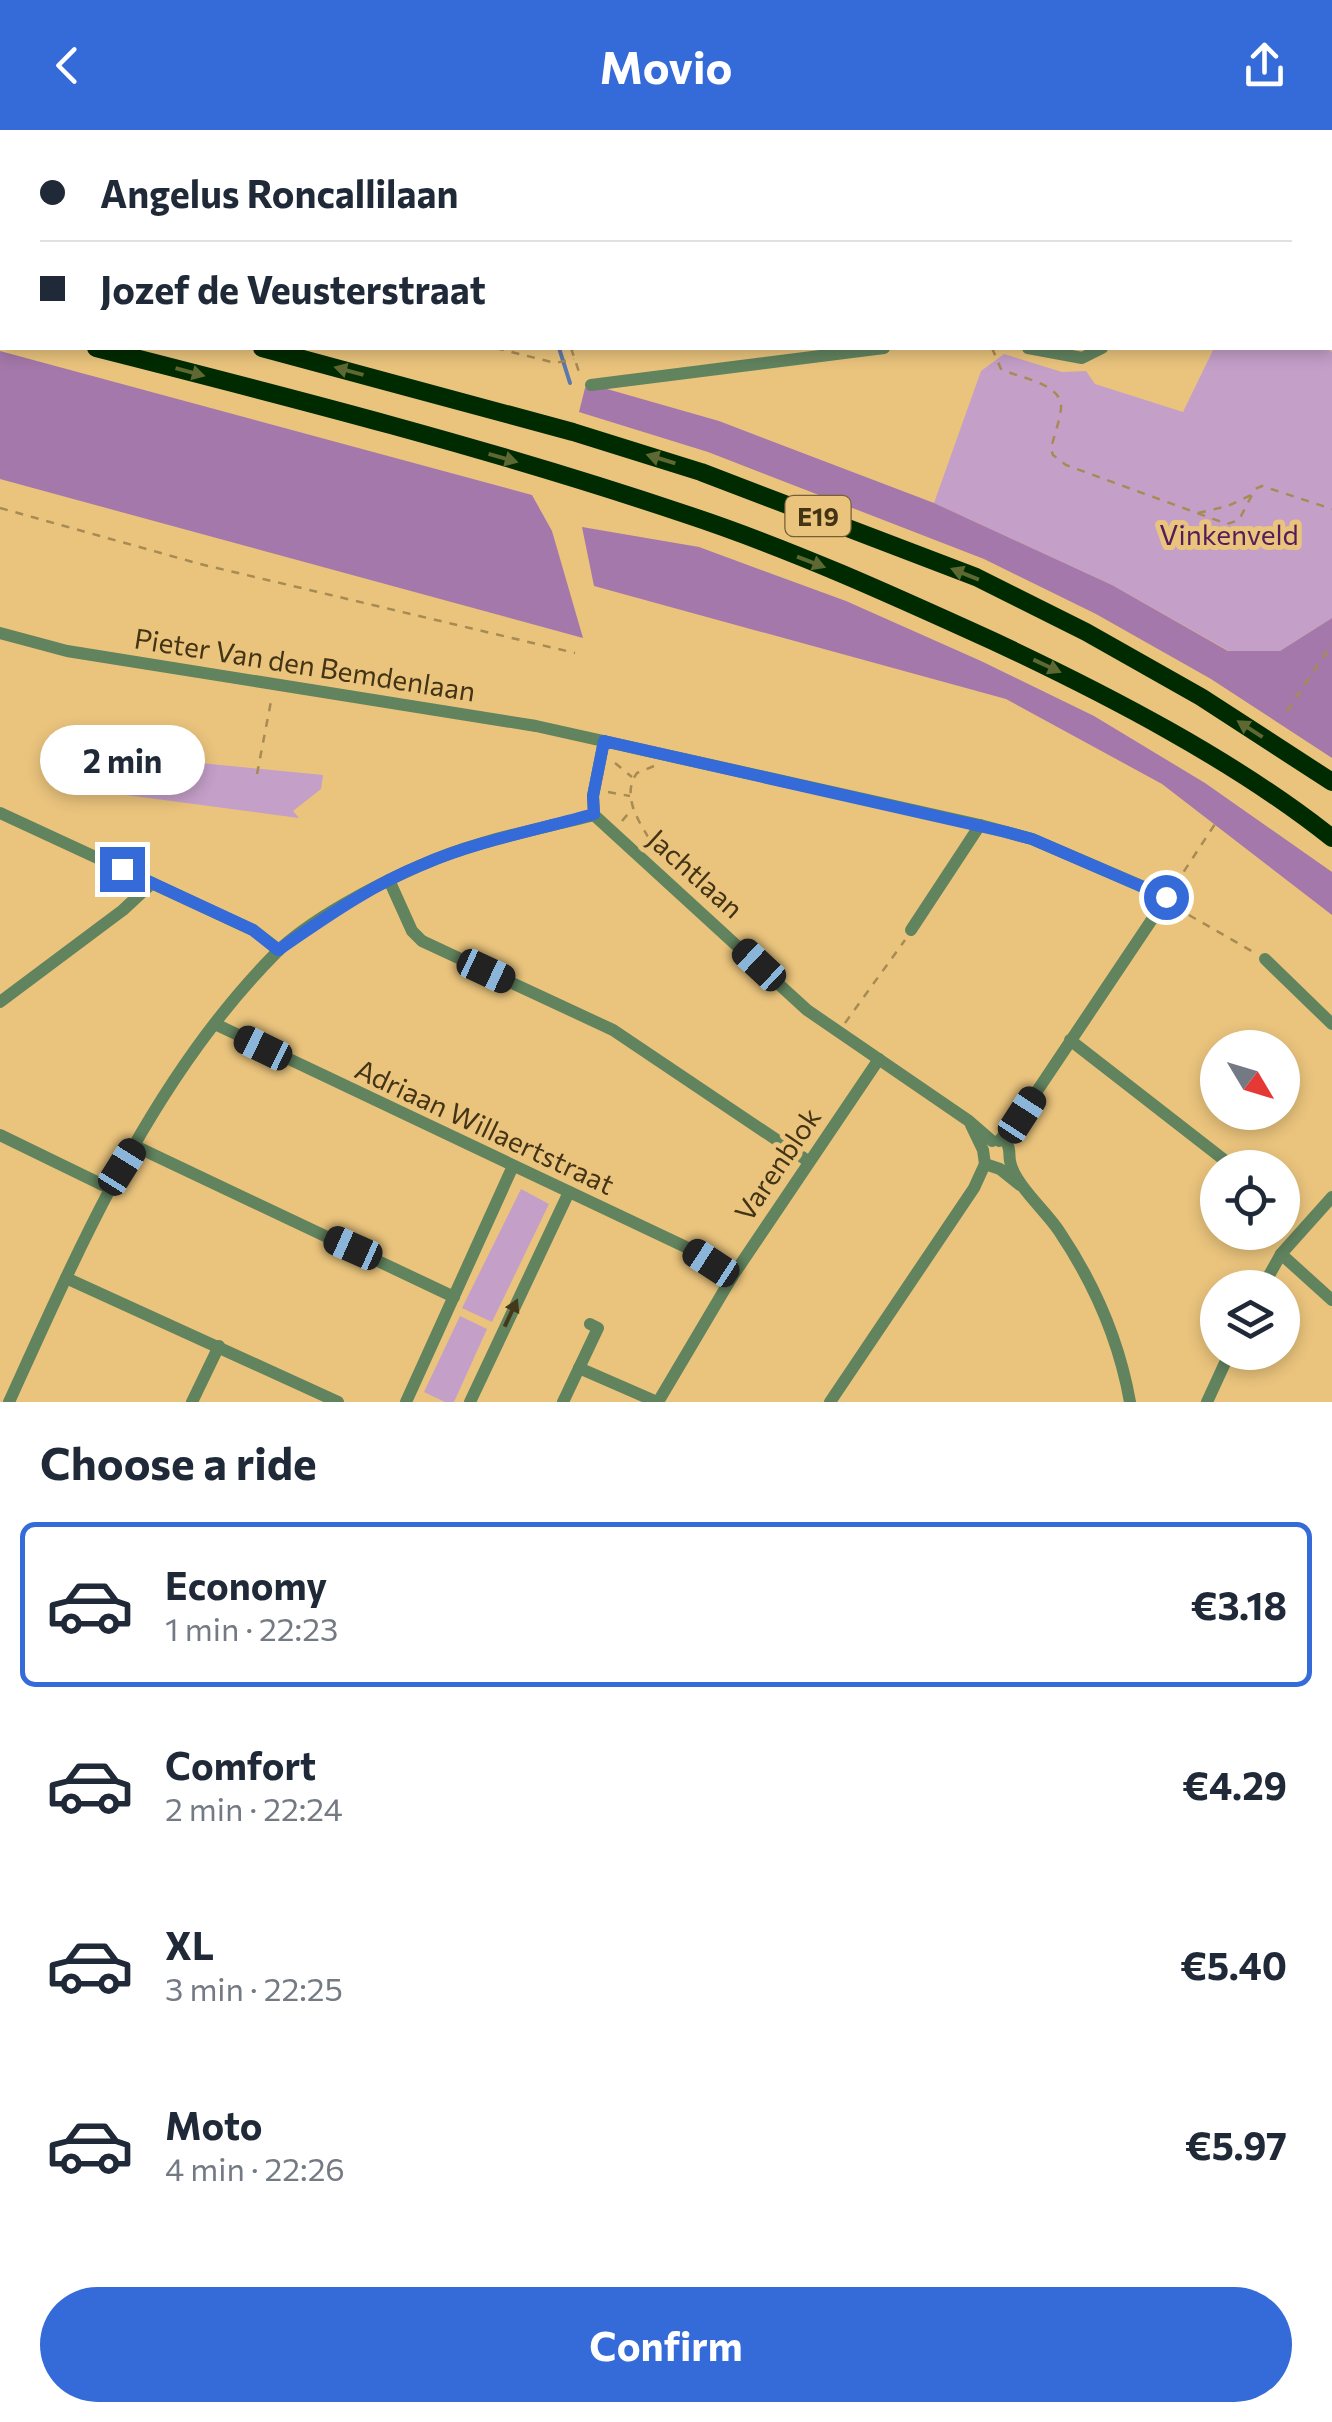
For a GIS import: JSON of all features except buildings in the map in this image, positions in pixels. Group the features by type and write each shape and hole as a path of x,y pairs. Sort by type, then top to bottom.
{"highway":[{"name":"E19","path":"103,350 565,476 688,515 866,582 1081,682 1229,768 1332,838"},
{"name":"E19","path":"269,350 574,432 701,472 976,578 1086,632 1201,697 1332,782"}],"street":[{"path":"591,385 868,350"},
{"path":"1039,350 1082,358 1098,350"},
{"path":"0,651 3,634"},
{"name":"Pieter Van den Bemdenlaan","path":"3,634 67,651 536,726 602,746 980,825 1032,839 1166,897"},
{"path":"9,1402 109,1188 188,1058 278,950 389,880 463,849 594,814 602,746"},
{"path":"0,813 253,930 278,950"},
{"name":"Jachtlaan","path":"594,814 807,1010 969,1121 1060,1232 1101,1304 1121,1359 1130,1402"},
{"path":"911,930 980,825"},
{"path":"389,880 412,931 422,941 613,1030 808,1161"},
{"path":"0,1002 123,910 152,883"},
{"path":"830,1402 1166,897"},
{"path":"1265,959 1332,1024"},
{"name":"Adriaan Willaertstraat","path":"215,1024 690,1249 732,1277"},
{"path":"1070,1040 1211,1150"},
{"name":"Varenblok","path":"658,1402 732,1277 879,1059"},
{"path":"0,1135 109,1188"},
{"path":"135,1146 454,1297"},
{"path":"406,1402 513,1166"},
{"path":"470,1402 569,1192"},
{"path":"1272,1270 1281,1254 1332,1197"},
{"path":"1281,1254 1332,1300"},
{"path":"66,1278 338,1402"},
{"path":"564,1402 598,1328 590,1324"},
{"path":"192,1402 219,1346"},
{"path":"579,1368 658,1402"},
{"path":"1206,1402 1221,1370"}],"path":[{"path":"504,350 555,363 574,359"},
{"path":"572,350 583,382 591,385"},
{"path":"993,350 1001,369 1048,388 1060,398 1062,406 1051,449 1059,461 1196,514 1233,524 1242,516 1255,489 1270,487 1332,509"},
{"path":"1196,514 1228,506 1252,494"},
{"path":"0,508 200,564 575,653"},
{"path":"1288,711 1332,644"},
{"path":"257,774 274,685"},
{"path":"602,746 633,778"},
{"path":"655,868 657,848 644,833 631,796 633,778 644,768 660,766"},
{"path":"594,790 631,796"},
{"path":"613,831 634,807"},
{"path":"1215,824 1166,897 1173,906 1265,959"},
{"path":"838,1033 911,930"}],"green space":[{"name":"Vinkenveld","path":"1213,350 1332,352 1332,618 1280,651 1229,651 1112,585 934,503 981,371 1004,354 1062,372 1086,371 1095,384 1183,412"},
{"path":"114,740 191,751 190,762 323,775 321,789 293,811 299,818 88,790"},
{"path":"521,1189 549,1204 492,1322 462,1308"},
{"path":"460,1316 487,1329 454,1402 445,1402 424,1392"}],"shaded area":[{"path":"0,351 532,495 552,531 583,638 0,479"},
{"path":"600,387 719,421 934,503 1112,585 1228,651 1280,651 1332,618 1332,758 1211,679 1096,614 984,559 708,452 579,412 585,388"},
{"path":"582,527 699,547 846,601 1094,716 1205,783 1332,872 1332,915 1162,784 1006,699 594,586"}],"waterway":[{"path":"560,350 570,383"}],"route":[{"path":"122,869 253,930 278,950 355,898 422,864 594,814 593,796 604,741 1032,839 1166,897"}]}
